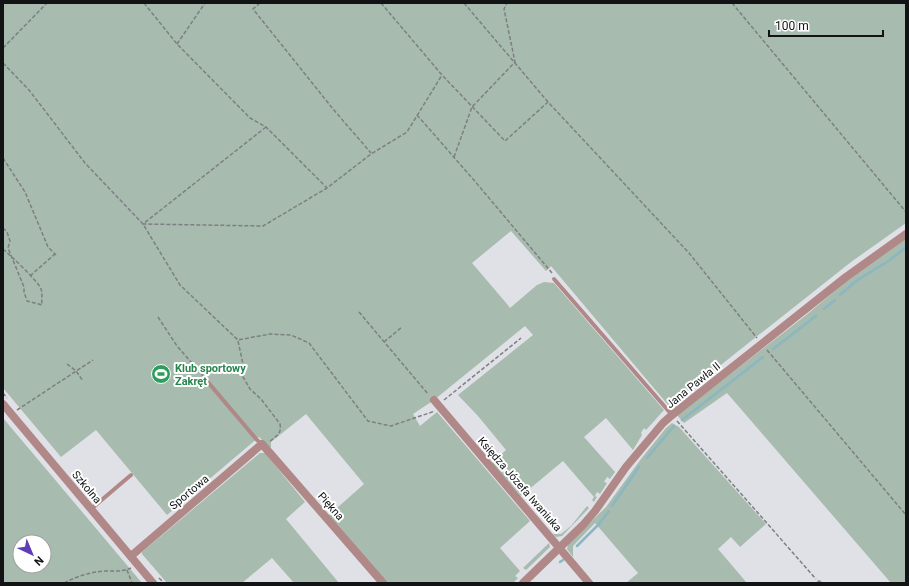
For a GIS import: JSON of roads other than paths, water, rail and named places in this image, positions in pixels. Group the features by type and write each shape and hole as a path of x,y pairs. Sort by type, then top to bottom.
{"street":[{"name":"Jana Pawła II","path":"523,583 560,548 595,511 626,467 672,415 846,277 906,234"},
{"name":"Szkolna","path":"3,404 153,583"},
{"name":"Księdza Józefa Iwaniuka","path":"437,405 589,583"},
{"name":"Sportowa","path":"131,556 262,444"},
{"name":"Piękna","path":"262,444 383,583"}],"lane":[{"path":"554,279 672,415"},
{"path":"207,382 262,444"},
{"path":"91,509 131,475"}],"waterway":[{"path":"840,295 856,281 890,260 906,247"},
{"path":"824,309 835,300"},
{"path":"773,349 816,316"},
{"path":"682,420 763,357"},
{"path":"647,458 674,426"},
{"path":"612,506 639,467"},
{"path":"577,546 599,524 609,511"}],"place":[{"name":"Klub sportowy Zakręt","path":"161,374"}]}
